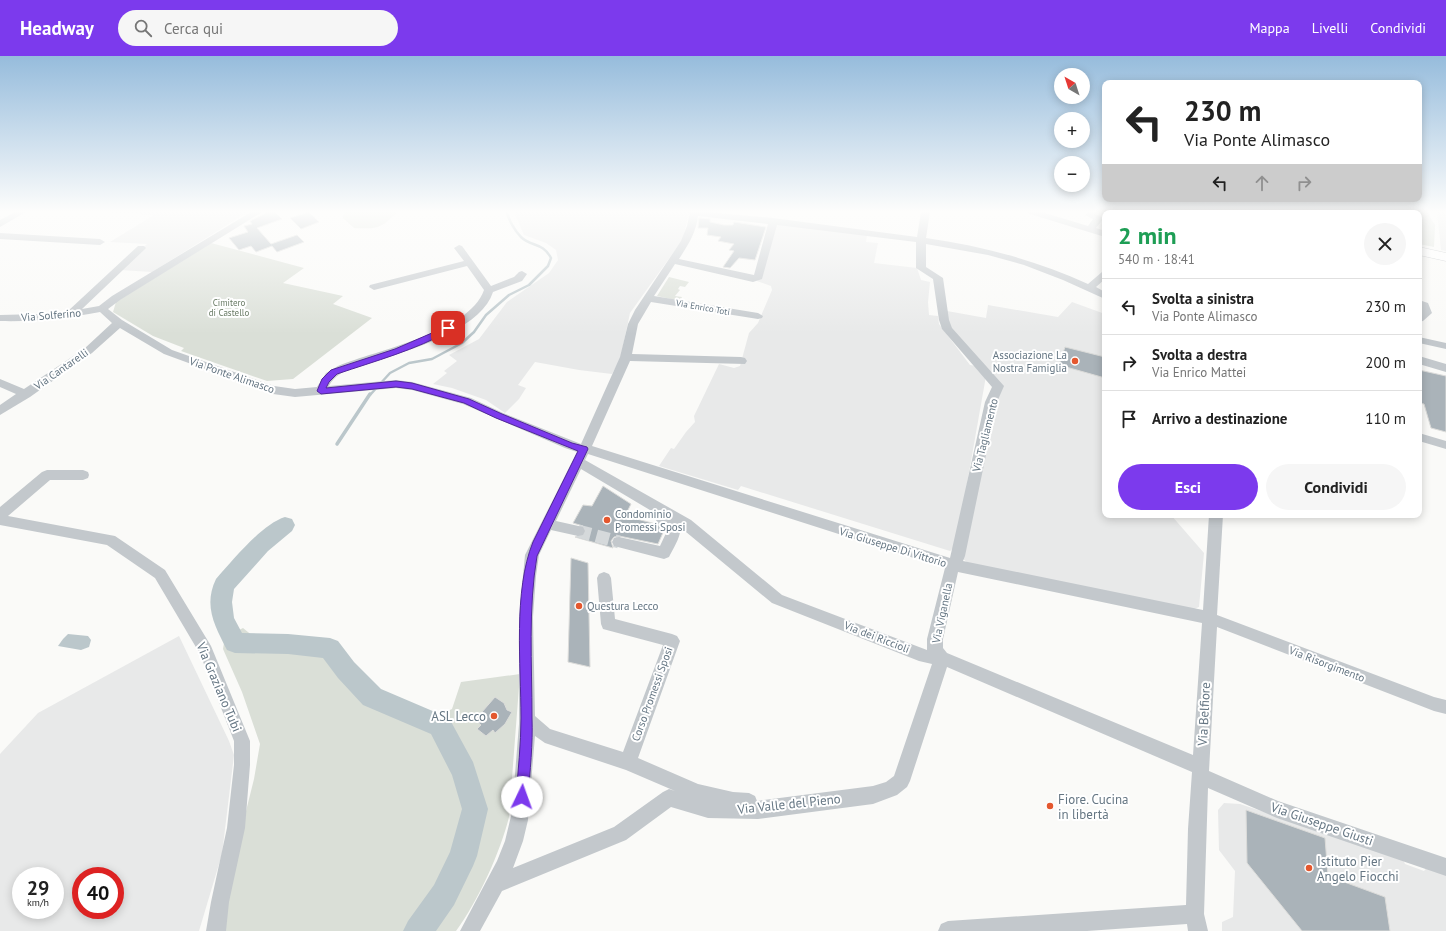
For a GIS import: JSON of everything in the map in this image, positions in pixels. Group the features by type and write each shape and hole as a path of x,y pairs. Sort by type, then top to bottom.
{"main road":[{"path":"1427,253 1446,257"},
{"path":"1422,257 1446,262"}],"street":[{"path":"71,314 136,253"},
{"path":"102,309 116,298 190,253"},
{"path":"321,391 325,380 334,372 432,337 471,315 481,306 488,296 489,290 462,253"},
{"path":"470,931 496,884 512,847 519,826 527,720 525,622 532,556 581,456 626,357 633,324 648,298 679,253"},
{"path":"674,261 753,279 758,277 764,253"},
{"name":"Via Tagliamento","path":"921,253 922,268 938,278 944,320 947,330 998,386 991,402 958,556 953,565"},
{"path":"984,253 1026,263 1062,276 1102,294"},
{"path":"374,287 469,263"},
{"path":"489,290 518,279 522,274"},
{"path":"1089,288 1102,277"},
{"name":"Via Enrico Toti","path":"648,298 758,316"},
{"path":"1422,304 1424,305 1427,313 1422,317"},
{"name":"Via Solferino","path":"0,318 22,318 71,314 102,309"},
{"name":"Via Ponte Alimasco","path":"102,309 118,322 168,352 273,390 295,393 396,384 412,386 467,400 499,416 569,445 581,456"},
{"name":"Via Cantarelli","path":"0,411 88,351 118,322"},
{"path":"1422,341 1446,346"},
{"path":"626,357 741,362"},
{"path":"1422,361 1446,368"},
{"path":"0,383 26,394"},
{"path":"1422,438 1446,445"},
{"name":"Via dei Riccioli","path":"581,456 686,524 777,598 924,656 942,658 1201,771"},
{"name":"Via Giuseppe Di Vittorio","path":"581,456 953,565 1209,618"},
{"path":"0,515 47,475 83,475"},
{"name":"Via Belfiore","path":"1196,922 1197,829 1216,518"},
{"name":"Via Graziano Tubi","path":"0,520 110,540 160,574 206,651 242,741 242,765 236,828 220,902 216,931"},
{"path":"619,542 664,553 674,532 671,523 663,520"},
{"path":"545,527 578,531"},
{"path":"545,527 564,536"},
{"name":"Via Viganella","path":"942,658 935,650 935,639 953,565"},
{"name":"Corso Promessi Sposi","path":"604,578 608,624 672,641 628,762"},
{"name":"Via Risorgimento","path":"1209,618 1434,704 1446,707"},
{"name":"Via Valle del Pieno","path":"496,884 620,834 637,823 650,810 669,798 708,809 758,810 873,795 891,789 901,781 942,658"},
{"path":"527,720 545,735 628,762 697,792 733,801 761,802"},
{"name":"Via Giuseppe Giusti","path":"1201,771 1277,809 1446,867"},
{"path":"948,931 1196,922"}],"shaded area":[{"path":"138,253 183,253 152,272 120,270"},
{"path":"557,253 673,253 630,313 620,360 612,374 535,362 518,385 526,388 519,399 505,413 486,400 452,388 433,384 447,373 444,371 457,361 449,355 479,339 507,302 549,273 558,260"},
{"path":"766,253 876,253 874,263 917,268 921,280 930,282 928,302 929,315 938,316 939,324 970,365 976,366 986,376 956,546 950,551 741,486 738,490 659,466 671,448 674,449 695,422 694,416 719,364 734,368 740,366 749,333 758,323 772,290 771,286 757,281"},
{"path":"1072,302 1102,313 1102,518 1174,518 1204,553 1199,607 1194,609 969,564 962,558 976,474 1002,385 949,327 947,311 986,318 988,305 1058,317"},
{"path":"68,634 88,636 91,640 89,647 81,650 58,646"},
{"path":"179,636 229,741 234,755 222,854 199,931 0,931 0,754 38,713"},
{"path":"1224,803 1240,804 1402,857 1405,864 1424,871 1429,865 1446,871 1446,931 1222,931 1222,922 1233,917 1235,871 1219,850 1218,810"}],"green space":[{"name":"Cimitero di Castello","path":"195,253 248,253 304,268 283,283 343,296 333,304 372,318 293,379 267,381 181,351 184,348 153,336 113,312 116,302"},
{"path":"669,277 689,282 685,287 680,286 678,289 680,290 675,296 682,297 680,301 657,296"},
{"path":"243,628 258,640 324,642 338,648 342,652 346,670 372,697 405,711 437,716 452,709 461,682 520,674 509,817 494,861 472,906 456,931 216,931 254,779 260,744 242,692 223,649 225,637"}],"building":[{"path":"733,253 757,253 755,260 739,258 730,268 723,267"},
{"name":"Associazione La Nostra Famiglia","path":"1065,347 1102,356 1102,377 1059,365"},
{"path":"1422,371 1446,376 1446,432 1431,428 1424,404 1422,404"},
{"name":"Condominio Promessi Sposi","path":"603,486 631,504 625,516 656,524 665,528 658,544 619,536 614,537 611,541 613,548 575,537 583,536 586,530 583,526 573,523 583,505 592,506"},
{"name":"Questura Lecco","path":"571,558 588,563 590,667 568,662"},
{"name":"ASL Lecco","path":"495,697 504,703 507,710 512,712 505,724 495,733 493,730 486,736 477,729 481,725 475,720"},
{"name":"Istituto Pier Angelo Fiocchi","path":"1246,810 1325,838 1328,876 1385,897 1390,931 1302,931 1247,863"}],"waterway":[{"path":"370,395 390,373 409,363 432,359 462,343 474,332 486,315 509,295 529,285 548,266 551,258 548,253"},
{"path":"337,444 370,394"},
{"path":"285,525 261,545 224,585 221,602 223,619 235,643 288,644 330,648 346,670 372,697 440,726 464,771 475,809 463,856 444,895 418,931"}],"tunnel":[{"path":"578,531 619,542"}],"place":[{"name":"Associazione La Nostra Famiglia","path":"1075,361"},
{"name":"Condominio Promessi Sposi","path":"607,520"},
{"name":"Questura Lecco","path":"579,606"},
{"name":"ASL Lecco","path":"494,716"},
{"name":"Fiore. Cucina in libertà","path":"1050,806"},
{"name":"Istituto Pier Angelo Fiocchi","path":"1309,868"}],"route":[{"path":"448,328 437,335 334,372 325,380 321,391 396,384 412,386 467,400 499,416 569,445 584,449 532,556 525,622 527,720 522,797"}]}
